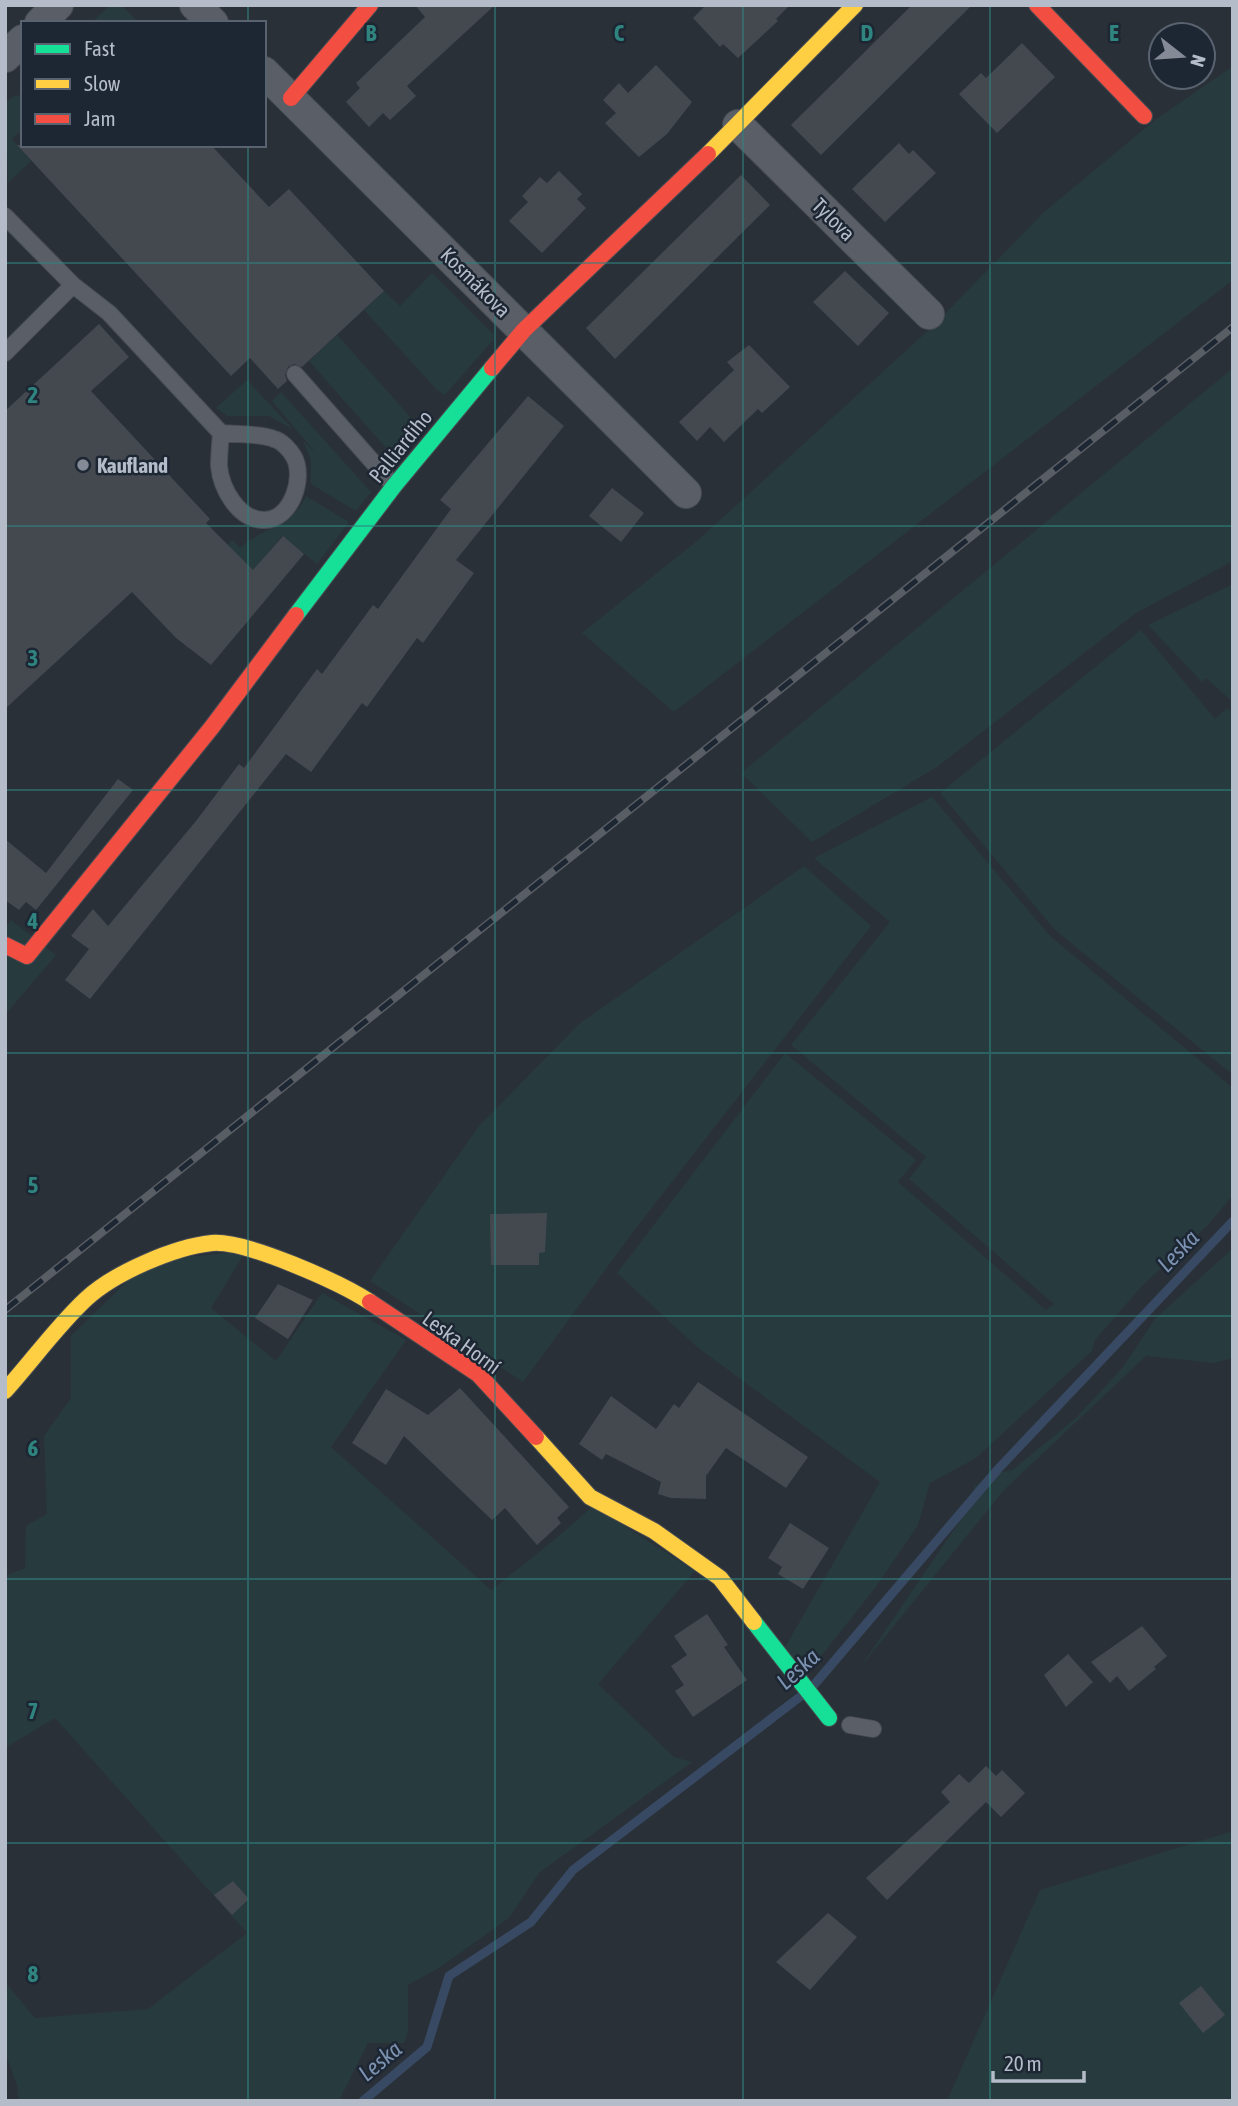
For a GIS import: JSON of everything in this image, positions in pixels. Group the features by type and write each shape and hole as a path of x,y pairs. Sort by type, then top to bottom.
{"street":[{"path":"42,21 58,5"},
{"path":"195,5 211,21"},
{"path":"290,98 370,5"},
{"name":"Palliardiho","path":"5,945 27,956 212,727 394,486 524,330 738,125 856,5"},
{"path":"1037,5 1144,116"},
{"path":"5,57 21,42"},
{"name":"Kosmákova","path":"266,74 686,493"},
{"name":"Tylova","path":"738,125 929,314"},
{"name":"Leska Horní","path":"5,1391 88,1298 121,1276 145,1263 213,1243 249,1249 352,1290 478,1374 590,1497 654,1531 720,1578 829,1718"}],"lane":[{"path":"5,216 73,285 109,313 221,433 277,439 292,453 298,466 299,483 291,500 278,515 264,520 246,514 234,504 219,467 221,433"},
{"path":"5,353 73,285"},
{"path":"295,374 394,486"},
{"path":"850,1725 873,1729"}],"green space":[{"path":"110,5 121,5 137,21 93,21"},
{"path":"1233,66 1233,280 674,712 582,633 697,541 932,327 1044,212 1155,120 1197,91 1217,91 1217,77"},
{"path":"15,95 21,96 21,131 12,139 31,161 8,183 5,103"},
{"path":"432,273 493,334 493,340 445,395 437,390 364,310 384,291 400,306"},
{"path":"337,335 415,422 418,434 400,453 388,450 309,361"},
{"path":"1233,368 1233,561 1136,613 937,767 812,842 741,773"},
{"path":"247,380 293,429 269,416 227,416 216,408"},
{"path":"281,392 371,492 356,511 311,484 311,460 303,441 315,452 272,401"},
{"path":"306,496 349,522 317,564 282,536 188,648 166,626 222,551 232,540 240,548 285,521"},
{"path":"1233,584 1233,702 1206,678 1202,682 1148,625"},
{"path":"1141,630 1215,719 1227,708 1233,713 1233,1075 1055,930 940,793"},
{"path":"932,797 1050,936 1233,1088 1233,1195 1208,1225 1142,1286 1095,1340 1092,1351 976,1458 930,1483 918,1525 875,1588 804,1678 784,1649 880,1482 697,1347 617,1273 785,1053 916,1160 898,1182 1046,1310 1054,1304 909,1179 926,1157 791,1045 890,922 814,858"},
{"path":"804,866 871,926 633,1232 523,1382 370,1281 479,1126 579,1024"},
{"path":"11,920 56,955 5,1015 5,927"},
{"path":"1233,1248 1233,1358 1214,1363 1146,1356 1004,1490 859,1669 968,1509 975,1486 992,1474 1012,1470 1075,1419 1123,1367 1155,1319"},
{"path":"246,1251 211,1308 276,1361 322,1293 406,1340 331,1447 491,1590 593,1506 695,1571 598,1684 674,1757 692,1762 539,1873 509,1918 439,1968 408,1985 408,2032 404,2043 368,2043 339,2101 19,2101 17,2085 5,2052 5,1982 35,2018 148,2009 247,1933 55,1718 5,1748 5,1576 25,1568 26,1526 47,1514 44,1436 71,1398 71,1336 148,1261"},
{"path":"1233,1831 1233,2101 947,2101 1040,1890"}],"building":[{"path":"415,5 495,5 407,86 416,96 390,120 383,113 369,127 346,102 360,88 356,83 425,17"},
{"path":"706,5 790,5 776,19 778,21 738,58 723,44 720,47 693,18"},
{"path":"912,5 972,5 821,155 791,125"},
{"path":"1022,43 1055,77 997,133 959,94 981,73 986,78"},
{"path":"656,65 692,102 667,134 639,157 605,123 616,113 603,100 619,83 628,93"},
{"path":"899,143 909,154 913,150 936,173 885,222 852,189"},
{"path":"17,145 213,147 269,207 289,189 384,291 302,367 294,364 288,367 285,375 287,381 278,389 250,358 231,376"},
{"path":"559,171 582,194 577,199 586,208 542,253 509,221 528,202 522,196 540,177 547,183"},
{"path":"741,175 770,205 615,359 586,328"},
{"path":"845,271 889,313 858,346 813,302"},
{"name":"Kaufland","path":"99,324 129,357 91,391 210,519 206,523 253,570 283,536 304,554 211,665 176,638 132,592 5,709 5,411"},
{"path":"749,345 790,387 762,413 758,409 724,442 710,427 697,441 679,422 734,370 727,362"},
{"path":"528,396 564,426 456,560 474,573 423,643 417,638 367,707 362,703 311,772 286,754 90,999 65,980 89,949 71,936 93,909 108,926 196,821 239,764 244,768 317,669 322,674 373,605 378,609 451,509 440,500"},
{"path":"612,488 644,513 621,542 589,516"},
{"path":"118,779 133,790 36,910 26,902 19,910 5,900 5,839 46,873"},
{"path":"547,1213 545,1252 539,1253 539,1265 491,1265 490,1214"},
{"path":"278,1284 313,1300 288,1339 255,1318"},
{"path":"698,1382 808,1457 786,1488 726,1448 706,1476 706,1499 671,1498 658,1494 661,1482 606,1454 602,1460 579,1444 611,1396 656,1429 674,1404 679,1408"},
{"path":"460,1388 569,1507 557,1518 561,1523 537,1545 505,1508 492,1520 404,1436 386,1465 352,1443 386,1389 428,1415"},
{"path":"790,1523 829,1548 803,1589 778,1574 782,1567 768,1558"},
{"path":"707,1614 728,1645 724,1647 747,1680 693,1717 675,1691 684,1685 671,1666 687,1655 674,1636"},
{"path":"1142,1626 1167,1656 1154,1667 1156,1669 1129,1691 1117,1676 1110,1683 1091,1662"},
{"path":"1068,1654 1093,1682 1066,1707 1044,1675"},
{"path":"986,1766 996,1776 1002,1770 1025,1793 1001,1817 986,1802 887,1900 866,1878 950,1802 941,1792 959,1774 969,1783"},
{"path":"233,1881 249,1899 232,1915 214,1895"},
{"path":"828,1913 857,1937 810,1990 776,1962"},
{"path":"1201,1986 1225,2015 1203,2033 1179,2003"}],"waterway":[{"name":"Leska","path":"814,1685 999,1468 1233,1221"},
{"name":"Leska","path":"363,2101 427,2047 449,1976 531,1922 573,1870 801,1696"}],"railway":[{"path":"5,1310 1233,327"}],"traffic: fast":[{"path":"296,615 394,486 492,368"},
{"path":"754,1622 829,1718"}],"traffic: slow":[{"path":"708,154 855,5"},
{"path":"5,1391 65,1321 98,1289 145,1263 197,1245 227,1244 269,1255 338,1284 370,1302"},
{"path":"536,1437 590,1497 654,1531 720,1578 754,1622"}],"traffic: jam":[{"path":"291,98 370,5"},
{"path":"1037,5 1144,116"},
{"path":"492,368 524,330 708,154"},
{"path":"5,945 27,956 212,727 296,615"},
{"path":"370,1302 478,1374 536,1437"}],"place":[{"name":"Kaufland","path":"83,465"}]}
